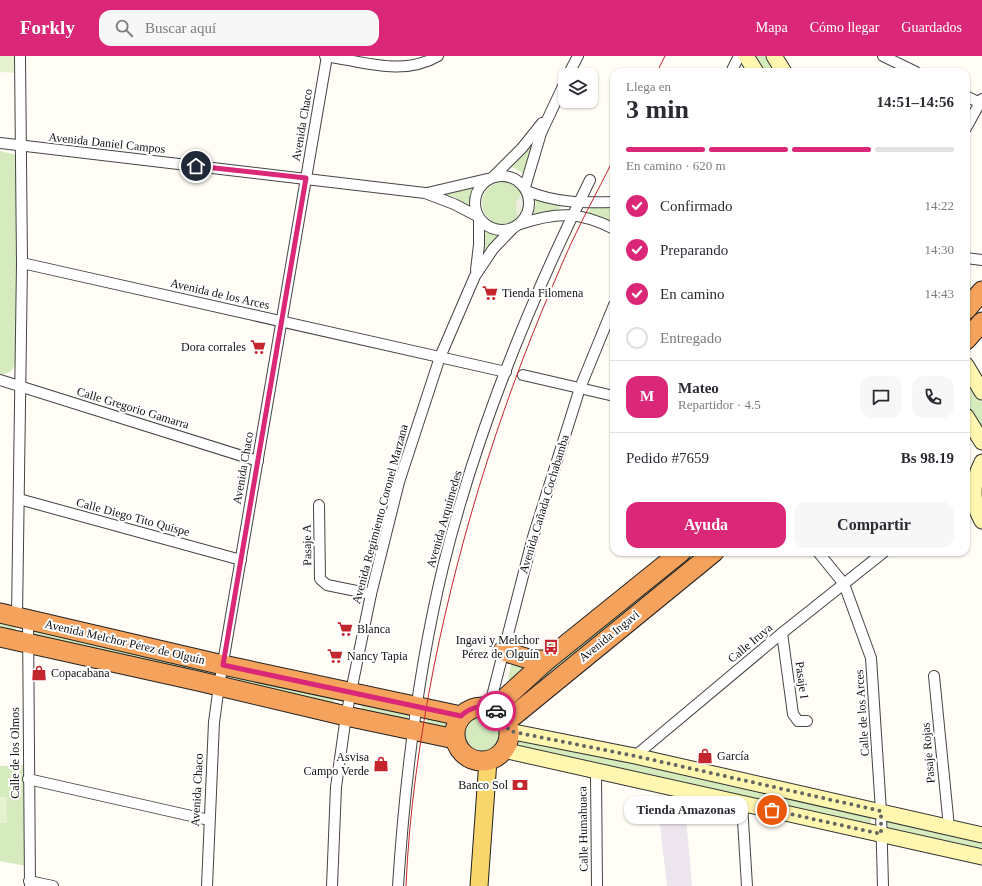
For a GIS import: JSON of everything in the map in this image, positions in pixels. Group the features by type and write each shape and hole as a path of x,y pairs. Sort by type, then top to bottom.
{"highway":[{"path":"970,305 982,291"},
{"path":"970,336 982,322"},
{"name":"Avenida Ingavi","path":"499,717 547,660 676,556"},
{"name":"Avenida Ingavi","path":"499,717 709,556"},
{"name":"Avenida Melchor Pérez de Olguín","path":"15,616 223,665 417,708 461,716"},
{"name":"Avenida Melchor Pérez de Olguín","path":"0,637 346,716 455,739"},
{"path":"503,651 532,660 547,660"},
{"path":"476,707 499,717 508,742 489,757 462,752 455,739 456,727 461,716 468,710 476,707"}],"main road":[{"path":"468,886 489,757"},
{"path":"479,886 489,757"}],"street":[{"name":"Calle de los Olmos","path":"20,56 22,263 19,386 19,499 15,616 28,643 30,883"},
{"path":"326,56 382,67 415,65 438,56"},
{"name":"Avenida Chaco","path":"207,886 214,722 219,686 326,56"},
{"path":"572,68 578,56"},
{"path":"733,68 739,56"},
{"path":"746,56 754,68"},
{"path":"774,56 782,68"},
{"path":"883,56 908,68"},
{"path":"516,226 529,208 529,199 526,189 534,153 549,114 558,96"},
{"path":"970,98 981,102 970,121"},
{"path":"549,114 522,148 478,191 476,201 478,217 493,228 505,229 550,216 574,215 588,217 610,226"},
{"name":"Avenida Daniel Campos","path":"0,143 22,147 306,178 425,193 454,204 478,217"},
{"path":"492,177 510,176 526,189 554,200 579,203 610,202"},
{"name":"Avenida Daniel Campos","path":"425,193 459,187 492,177"},
{"name":"Avenida Arquímedes","path":"398,886 407,778 430,628 443,567 461,502 485,428 523,325 590,180"},
{"name":"Avenida Regimiento Coronel Marzana","path":"475,276 479,245 478,217"},
{"name":"Avenida Regimiento Coronel Marzana","path":"332,886 336,787 346,716 371,594 399,482 440,357 475,276 493,250 516,226"},
{"path":"970,258 982,260"},
{"name":"Avenida de los Arces","path":"22,263 506,372"},
{"name":"Avenida Cañada Cochabamba","path":"499,717 503,651 533,537 580,388 610,315"},
{"path":"970,372 982,392"},
{"path":"523,375 610,395"},
{"name":"Calle Gregorio Gamarra","path":"0,380 258,461"},
{"path":"970,422 982,442"},
{"path":"982,462 970,493 982,521"},
{"name":"Calle Diego Tito Quispe","path":"19,499 241,560"},
{"name":"Pasaje A","path":"319,505 320,579 327,585 371,594"},
{"name":"Calle de los Arces","path":"821,556 844,584 871,658 881,811 883,886"},
{"name":"Calle Iruya","path":"635,756 782,632 879,556"},
{"name":"Pasaje I","path":"782,632 793,714 798,721 807,721"},
{"name":"Pasaje Rojas","path":"934,676 949,827"},
{"path":"499,717 635,756 982,835"},
{"path":"489,757 596,772 982,857"},
{"name":"Calle Humahuaca","path":"596,772 597,886"},
{"path":"28,779 209,820"},
{"path":"742,804 747,886"},
{"path":"30,883 53,886"}],"shaded area":[{"path":"521,194 523,205 518,217 516,209 517,201"},
{"path":"657,799 685,805 692,886 667,886"}],"green space":[{"path":"0,56 16,56 16,73 0,72"},
{"path":"752,56 768,56 776,68 759,68"},
{"path":"535,137 525,174 508,165"},
{"path":"0,151 17,155 18,160 16,357 12,370 4,374 0,374"},
{"path":"503,182 518,188 524,203 518,218 503,224 488,218 482,203 488,188"},
{"path":"476,183 470,195 469,206 455,197 435,193"},
{"path":"536,198 562,208 534,215"},
{"path":"610,207 610,221 588,213 591,208"},
{"path":"484,229 499,234 482,257"},
{"path":"970,384 982,403 982,426 977,425 970,413"},
{"path":"689,556 698,556 508,708 524,689"},
{"path":"0,620 16,625 15,632 0,631"},
{"path":"33,630 208,668 207,675 33,636"},
{"path":"512,662 527,666 511,682 508,679"},
{"path":"238,677 334,696 333,703 237,683"},
{"path":"364,703 409,712 407,722 362,711 361,706"},
{"path":"427,716 448,720 450,724 449,728 426,726"},
{"path":"479,717 485,717 489,718 496,724 499,734 498,741 492,748 485,751 479,751 475,750 468,744 465,737 465,731 466,727 472,720"},
{"path":"521,736 871,816 871,825 515,747"},
{"path":"23,765 26,866 0,861 0,766"},
{"path":"0,797 7,797 7,823 0,823"},
{"path":"886,819 982,841 982,851 888,829"}],"tram line":[{"path":"659,68 665,56"},
{"path":"406,886 412,803 429,693 445,614 472,512 504,411 541,313 574,237 610,166"}],"way so far":[{"path":"496,711 504,719 509,731 521,732 635,756 881,811 881,834 772,810"}],"place":[{"name":"Tienda Filomena","path":"490,293"},
{"name":"Dora corrales","path":"258,347"},
{"name":"Blanca","path":"345,629"},
{"name":"Ingavi y Melchor Pérez de Olguín","path":"551,647"},
{"name":"Nancy Tapia","path":"335,656"},
{"name":"Copacabana","path":"39,673"},
{"name":"García","path":"705,756"},
{"name":"Asvisa Campo Verde","path":"381,764"},
{"name":"Banco Sol","path":"520,785"},
{"name":"Tienda Amazonas","path":"772,810"}],"route":[{"path":"196,166 306,178 280,322 223,665 417,708 461,716 468,710 476,707 485,707 496,711"}]}
